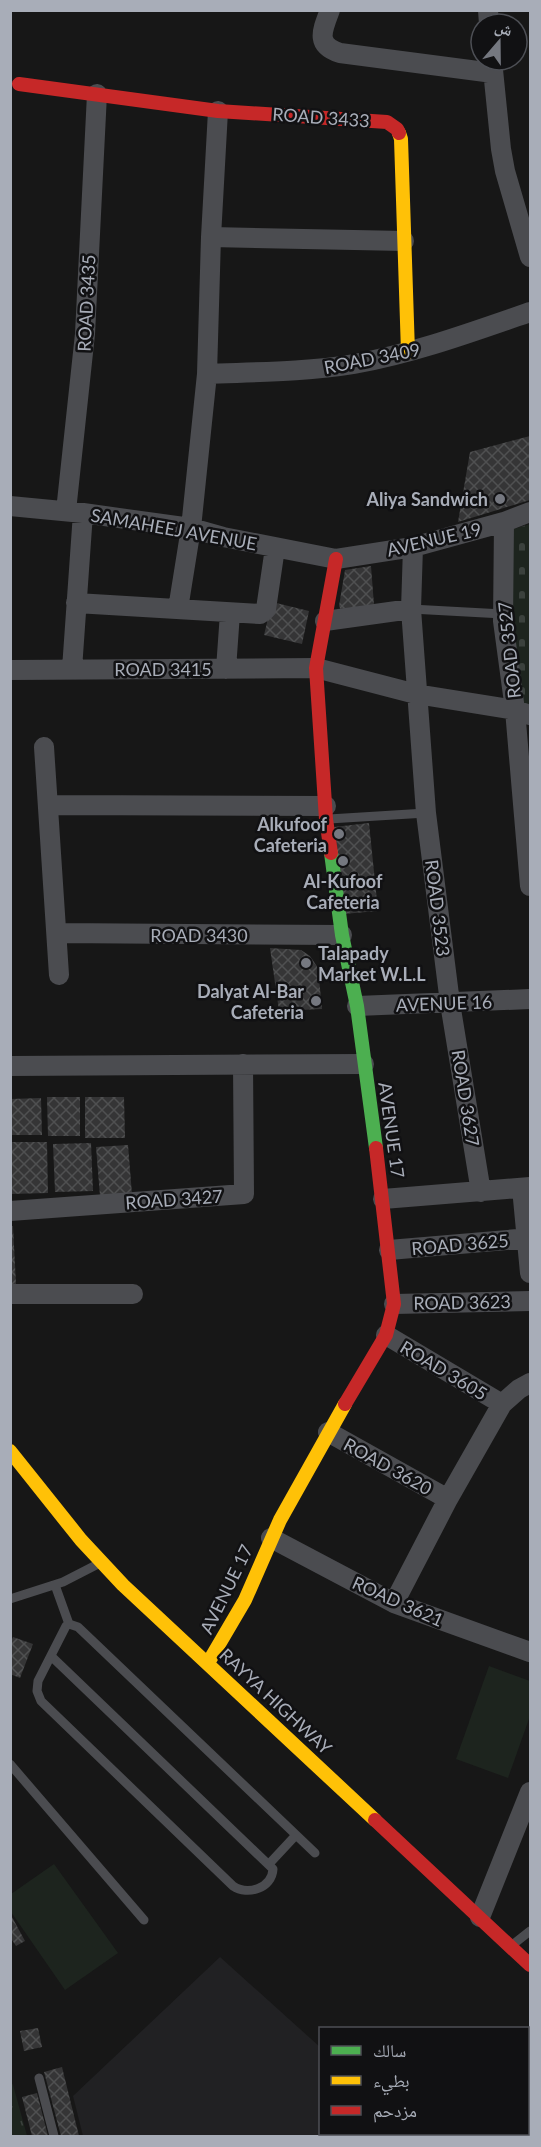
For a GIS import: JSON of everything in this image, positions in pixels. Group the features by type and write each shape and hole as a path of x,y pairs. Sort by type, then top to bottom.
{"street":[{"path":"328,15 322,31 323,42 330,50 340,53 469,64"},
{"path":"494,72 505,171 524,212 531,257"},
{"name":"ROAD 3433","path":"19,84 218,111 387,122 397,129 401,139 408,352"},
{"name":"ROAD 3435","path":"72,669 76,603 75,512 97,94"},
{"path":"178,609 191,528 207,374 218,111"},
{"path":"211,237 404,241"},
{"name":"ROAD 3409","path":"207,374 353,364 408,352 531,312"},
{"name":"SAMAHEEJ AVENUE","path":"10,506 75,512 191,528 336,560"},
{"name":"AVENUE 19","path":"336,560 413,547 531,513"},
{"name":"ROAD 3527","path":"504,522 503,614 523,712 531,886"},
{"name":"ROAD 3523","path":"413,547 411,609 416,694 426,813 450,1003"},
{"path":"76,603 260,614 266,609 275,548"},
{"name":"AVENUE 17","path":"208,1663 245,1600 271,1538 328,1432 386,1335 394,1304 383,1199 357,1006 342,935 326,813 316,668 336,560"},
{"path":"325,621 411,609"},
{"path":"226,669 230,613"},
{"name":"ROAD 3415","path":"10,670 316,668 416,694 523,712"},
{"path":"44,747 59,975"},
{"path":"48,806 326,813"},
{"name":"ROAD 3430","path":"57,933 342,935"},
{"name":"AVENUE 16","path":"357,1006 531,999"},
{"name":"ROAD 3627","path":"450,1003 481,1192"},
{"name":"ROAD 3427","path":"10,1211 244,1194 243,1064"},
{"path":"10,1066 364,1064"},
{"path":"383,1199 526,1187 531,1273"},
{"name":"ROAD 3625","path":"389,1250 529,1239"},
{"path":"10,1294 133,1294"},
{"name":"ROAD 3623","path":"394,1304 531,1301"},
{"name":"ROAD 3605","path":"386,1335 502,1404"},
{"name":"ROAD 3620","path":"394,1603 448,1499 502,1404 519,1389 531,1383"},
{"name":"ROAD 3620","path":"328,1432 448,1499"},
{"name":"RAYYA HIGHWAY","path":"10,1451 101,1562 531,1965"},
{"name":"ROAD 3621","path":"271,1538 394,1603 531,1652"},
{"path":"480,1917 529,1799"}],"lane":[{"path":"411,609 503,614"},
{"path":"326,813 426,813"},
{"path":"10,1599 55,1585 84,1573 101,1562"},
{"path":"55,1585 69,1624"},
{"path":"51,1656 269,1864 273,1873 258,1889 242,1891 233,1886 40,1701 36,1686 51,1656 66,1626 69,1624"},
{"path":"69,1624 78,1627 315,1853"},
{"path":"10,1764 144,1920"},
{"path":"269,1864 296,1835"},
{"path":"510,1946 531,1931"},
{"path":"39,2078 54,2136"}],"shaded area":[{"path":"220,1957 319,2046 319,2135 420,2136 83,2136 73,2096"}],"green space":[{"path":"530,524 530,719 527,719 512,657 507,531"},
{"path":"489,1666 530,1681 530,1716 508,1778 456,1759"},
{"path":"54,1864 118,1953 65,1990 11,1912 11,1894"},
{"path":"10,2081 13,2085 27,2136 11,2136"}],"building":[{"path":"530,436 530,500 458,522 470,452"},
{"path":"371,566 374,605 342,612 339,606 345,570"},
{"path":"272,602 309,611 302,644 264,635"},
{"path":"369,823 378,911 343,914 334,827"},
{"path":"270,948 301,950 310,956 318,968 322,1009 279,1011"},
{"path":"47,1097 80,1097 80,1136 48,1136"},
{"path":"85,1097 124,1097 125,1138 85,1138"},
{"path":"41,1098 42,1135 10,1135 10,1099"},
{"path":"10,1142 47,1142 48,1193 11,1194"},
{"path":"91,1143 93,1191 55,1192 53,1144"},
{"path":"128,1145 132,1194 100,1196 96,1147"},
{"path":"10,1226 13,1226 16,1284 10,1284"},
{"path":"13,1637 33,1644 20,1678 10,1674 10,1643"},
{"path":"12,1917 25,1941 16,1946 10,1937 10,1918"},
{"path":"38,2028 42,2047 24,2051 20,2031"},
{"path":"62,2067 79,2136 61,2136 44,2072"},
{"path":"37,2093 48,2136 32,2136 22,2097"}],"traffic: fast":[{"path":"331,853 342,935 357,1006 376,1148"}],"traffic: slow":[{"path":"399,133 408,352"},
{"path":"208,1663 245,1600 280,1520 345,1404"},
{"path":"10,1451 81,1540 123,1585 375,1820"}],"traffic: jam":[{"path":"19,84 218,111 387,122 399,133"},
{"path":"331,853 326,819 316,668 336,559"},
{"path":"345,1404 386,1335 394,1304 376,1148"},
{"path":"375,1820 530,1965"}],"place":[{"name":"Aliya Sandwich","path":"500,499"},
{"name":"Alkufoof Cafeteria","path":"339,834"},
{"name":"Al-Kufoof Cafeteria","path":"343,861"},
{"name":"Talapady Market W.L.L","path":"306,963"},
{"name":"Dalyat Al-Bar Cafeteria","path":"316,1001"}]}
